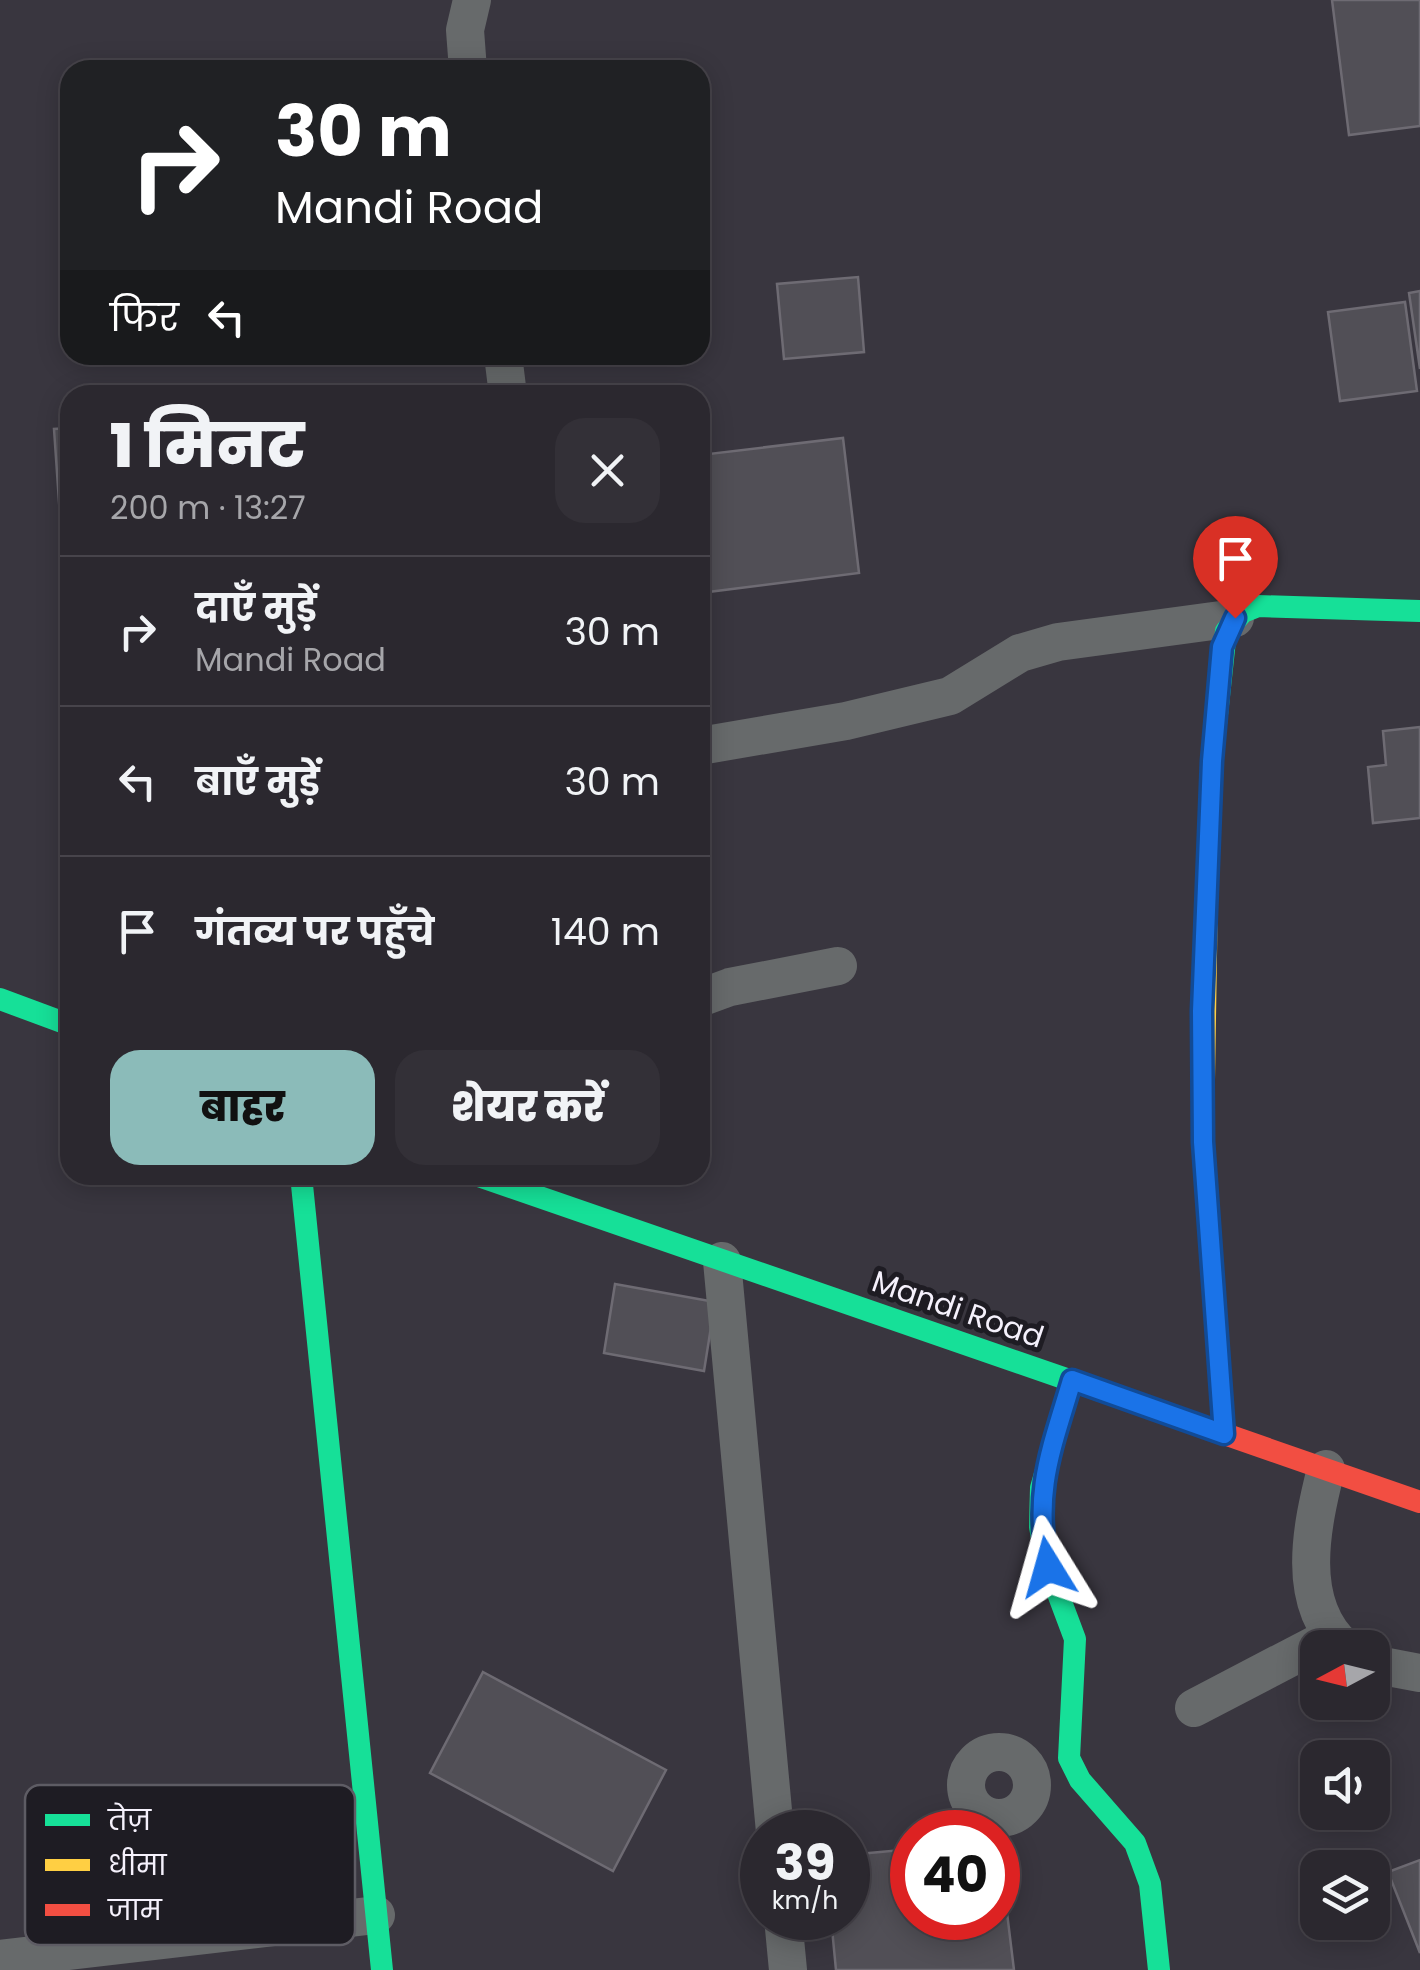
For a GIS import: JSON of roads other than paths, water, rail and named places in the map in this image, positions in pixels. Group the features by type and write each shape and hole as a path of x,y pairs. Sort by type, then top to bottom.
{"street":[{"path":"468,60 466,30 472,0"},
{"path":"710,744 846,721 950,696 1020,653 1058,642 1235,618 1258,606 1420,611"},
{"path":"1224,1434 1203,1142 1202,1011 1214,742 1222,647 1235,618"},
{"path":"710,994 838,966"},
{"path":"0,999 60,1021"},
{"path":"302,1185 382,1970"},
{"name":"Mandi Road","path":"505,1185 1420,1502"},
{"path":"722,1261 773,1810"},
{"path":"1072,1380 1041,1488 1040,1527 1048,1567 1075,1640 1069,1758 1080,1780 1136,1842 1150,1884 1159,1970"},
{"path":"1326,1469 1311,1528 1312,1579 1334,1630"},
{"path":"1194,1708 1300,1660"},
{"path":"1390,1667 1420,1673"},
{"path":"1028,1770 1069,1758"},
{"path":"355,1918 376,1915"},
{"path":"785,1940 788,1970"},
{"path":"0,1958 115,1945"}]}
